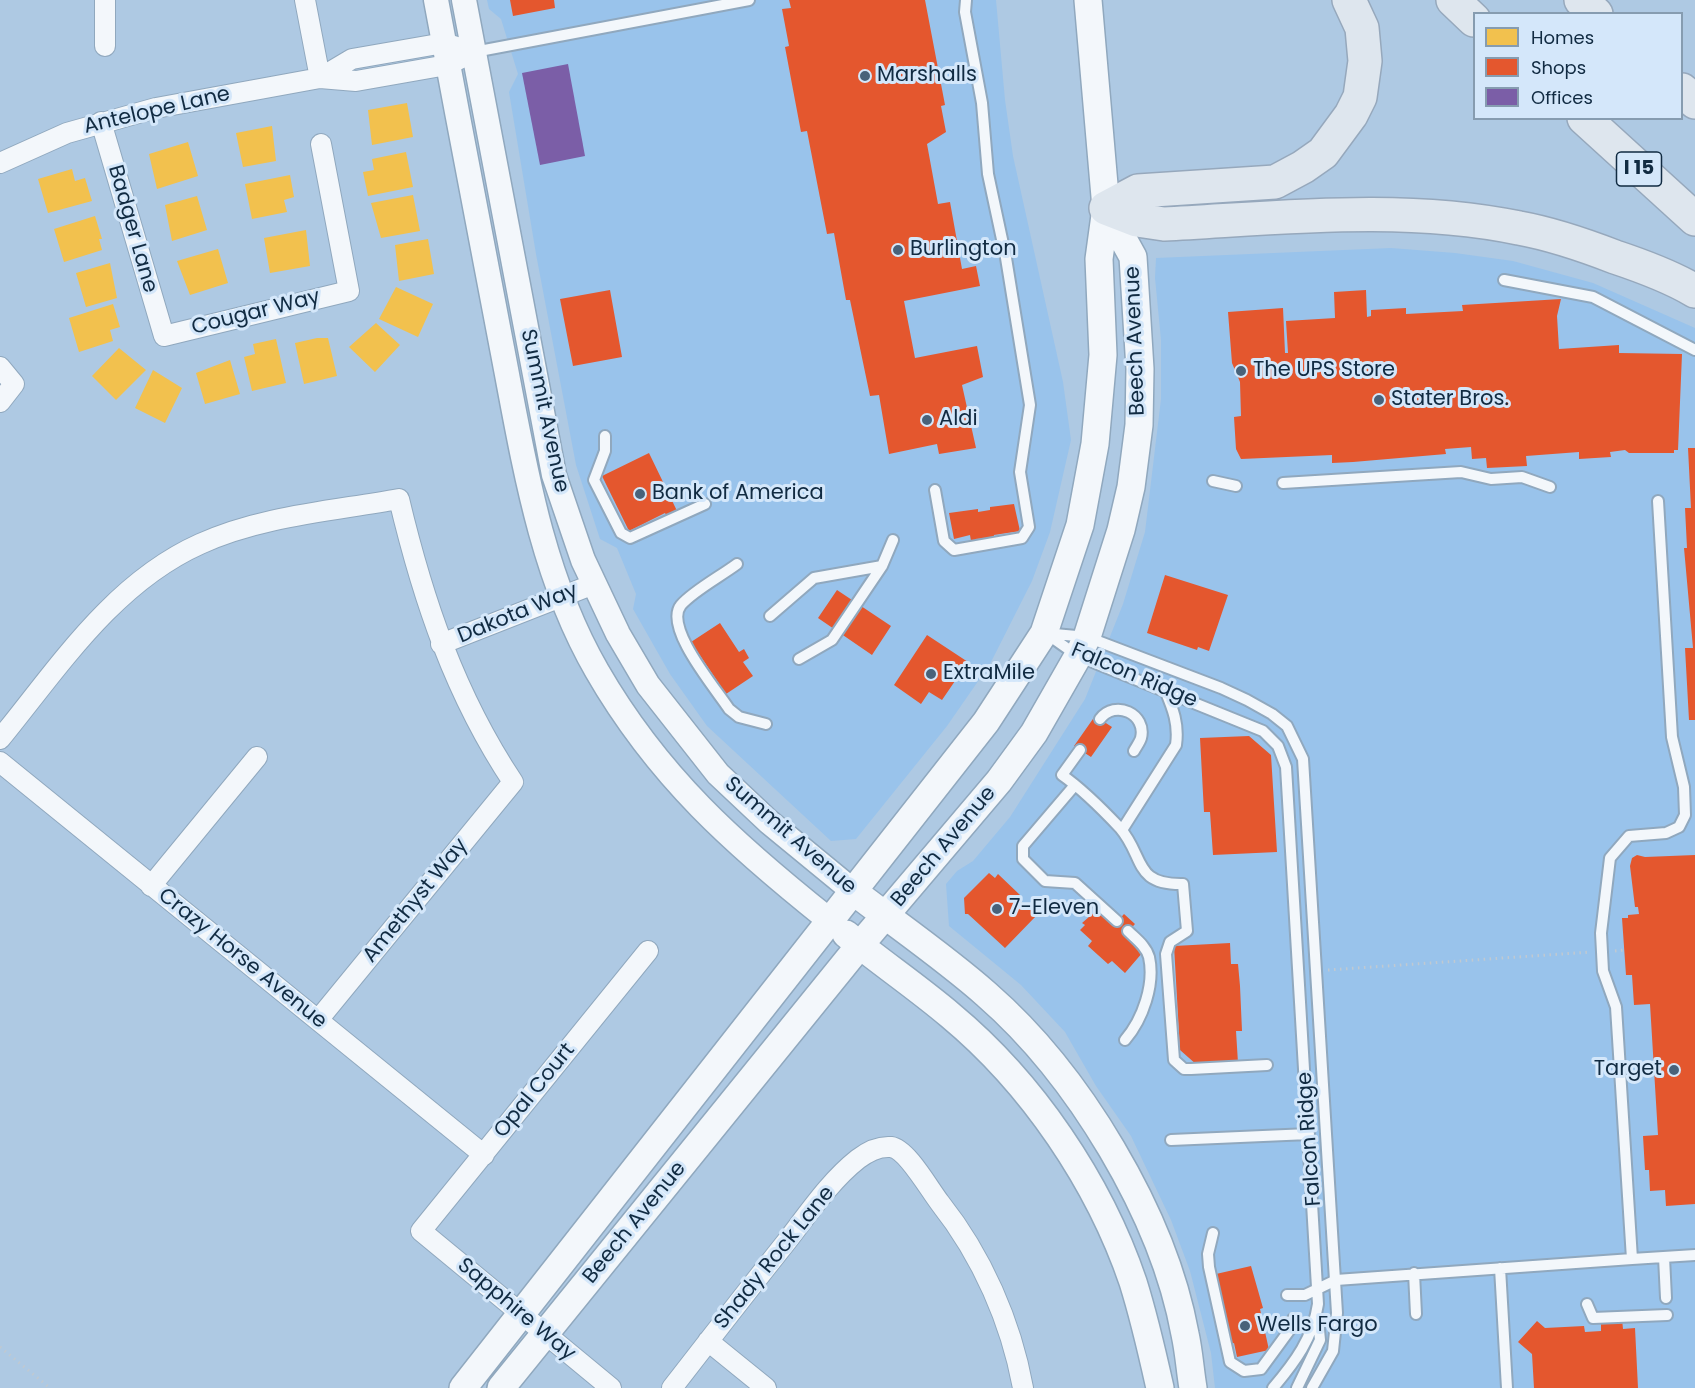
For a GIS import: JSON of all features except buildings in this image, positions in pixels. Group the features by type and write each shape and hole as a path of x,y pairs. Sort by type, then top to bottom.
{"highway":[{"path":"1106,208 1138,191 1275,182 1323,153 1351,116 1360,97 1365,61 1362,28 1349,0"},
{"path":"1453,0 1473,19"},
{"path":"1581,0 1594,12"},
{"path":"1683,91 1695,102"},
{"name":"I 15","path":"1586,120 1695,219"},
{"path":"1106,208 1137,220 1164,224 1377,215 1461,219 1520,228 1586,246 1644,267 1695,291"}],"main road":[{"name":"Beech Avenue","path":"463,1388 986,722 1044,633 1080,525 1095,444 1104,355 1099,259 1106,208 1088,0"},
{"name":"Beech Avenue","path":"501,1388 860,945 999,781 1034,733 1082,646 1121,530 1131,487 1138,425 1140,369 1133,257 1106,208"},
{"name":"Summit Avenue","path":"853,891 988,995 1041,1051 1103,1133 1137,1197 1159,1247 1185,1332 1193,1388"},
{"name":"Summit Avenue","path":"829,920 951,1016 988,1050 1042,1114 1096,1199 1119,1246 1148,1333 1160,1388"}],"street":[{"path":"105,0 105,46"},
{"path":"305,0 320,78"},
{"name":"Summit Avenue","path":"436,0 527,479 563,597 596,669 634,729 688,797 735,843 829,920"},
{"name":"Summit Avenue","path":"464,0 554,475 594,584 618,634 648,685 718,774 769,822 853,891"},
{"name":"Antelope Lane","path":"0,163 31,147 101,122 156,108 320,78 356,81 446,54 474,52"},
{"name":"Badger Lane","path":"101,122 164,336"},
{"name":"Cougar Way","path":"164,336 349,291 321,144"},
{"path":"0,368 14,384 0,402"},
{"path":"0,739 97,621 128,591 175,557 200,543 264,523 399,499 417,574 441,644"},
{"name":"Dakota Way","path":"441,644 594,584"},
{"name":"Amethyst Way","path":"318,1020 513,782 486,741 441,644"},
{"path":"151,886 257,757"},
{"name":"Crazy Horse Avenue","path":"0,762 484,1155"},
{"name":"Opal Court","path":"422,1230 648,951"},
{"name":"Shady Rock Lane","path":"672,1388 825,1193 857,1160 875,1149 892,1147 909,1157 919,1176 947,1211 978,1261 1006,1324 1023,1388"},
{"name":"Sapphire Way","path":"422,1230 544,1335 611,1388"},
{"path":"708,1341 766,1388"}],"lane":[{"path":"474,52 748,0"},
{"path":"935,490 944,541 954,550 1022,538 1029,527 1020,472 1030,405 1006,258 988,174 982,103 965,12 966,0"},
{"path":"1504,280 1593,297 1695,350"},
{"path":"605,436 605,451 594,480 621,533 630,538 705,504"},
{"path":"1283,483 1461,472 1491,479 1522,477 1550,488"},
{"path":"1213,481 1236,486"},
{"path":"1632,1259 1616,1007 1603,971 1601,933 1610,858 1629,836 1666,833 1679,827 1685,815 1684,787 1672,737 1658,501"},
{"path":"799,659 832,640 882,566 892,540"},
{"path":"736,564 680,606 676,622 682,639 729,709 739,717 766,724"},
{"path":"770,616 814,578 882,566"},
{"name":"Falcon Ridge","path":"1044,633 1221,688 1272,714 1293,735 1303,759 1336,1280 1335,1342 1312,1388"},
{"name":"Falcon Ridge","path":"1044,633 1082,646 1165,690 1263,730 1278,746 1286,767 1318,1287 1317,1311 1305,1347 1273,1388"},
{"path":"1122,830 1176,745 1178,730 1165,690"},
{"path":"1100,719 1106,710 1114,708 1132,715 1141,728 1141,738 1134,751"},
{"path":"1080,750 1062,775 1122,830 1147,875 1160,882 1183,884 1187,932 1170,942 1166,954 1174,1060 1184,1068 1191,1069 1267,1065"},
{"path":"1075,785 1023,846 1023,859 1045,881 1075,883 1117,921"},
{"path":"1125,1040 1137,1026 1149,984 1149,956 1143,946 1128,931"},
{"path":"1171,1140 1309,1134"},
{"path":"1213,1233 1208,1254 1209,1267 1230,1362 1244,1371 1261,1369 1291,1328 1293,1319"},
{"path":"1287,1295 1305,1295 1336,1280 1695,1256"},
{"path":"1664,1257 1666,1298"},
{"path":"1500,1268 1507,1388"},
{"path":"1414,1273 1416,1314"},
{"path":"1587,1304 1593,1318 1667,1315"},
{"path":"1297,1388 1320,1340 1317,1311"}],"path":[{"path":"1326,970 1624,950"},
{"path":"0,1347 50,1388"}],"shaded area":[{"path":"487,0 996,0 1005,100 1013,156 1063,382 1071,440 1050,532 1032,581 990,664 947,726 856,839 831,841 707,726 670,674 633,609 636,594 617,548 600,539 576,465 536,254 509,92 518,74 501,19 489,9"},
{"path":"1391,248 1455,253 1513,261 1593,283 1695,328 1695,1388 1215,1388 1211,1353 1190,1271 1171,1220 1131,1136 1096,1086 1065,1032 1021,985 949,926 946,884 957,871 973,861 1010,817 1085,699 1123,604 1145,532 1161,399 1161,340 1155,278 1156,258"}],"place":[{"name":"Marshalls","path":"865,76"},
{"name":"Burlington","path":"898,250"},
{"name":"The UPS Store","path":"1241,371"},
{"name":"Stater Bros.","path":"1379,400"},
{"name":"Aldi","path":"927,420"},
{"name":"Bank of America","path":"640,494"},
{"name":"ExtraMile","path":"931,674"},
{"name":"7-Eleven","path":"997,909"},
{"name":"Target","path":"1674,1070"},
{"name":"Wells Fargo","path":"1245,1326"}]}
